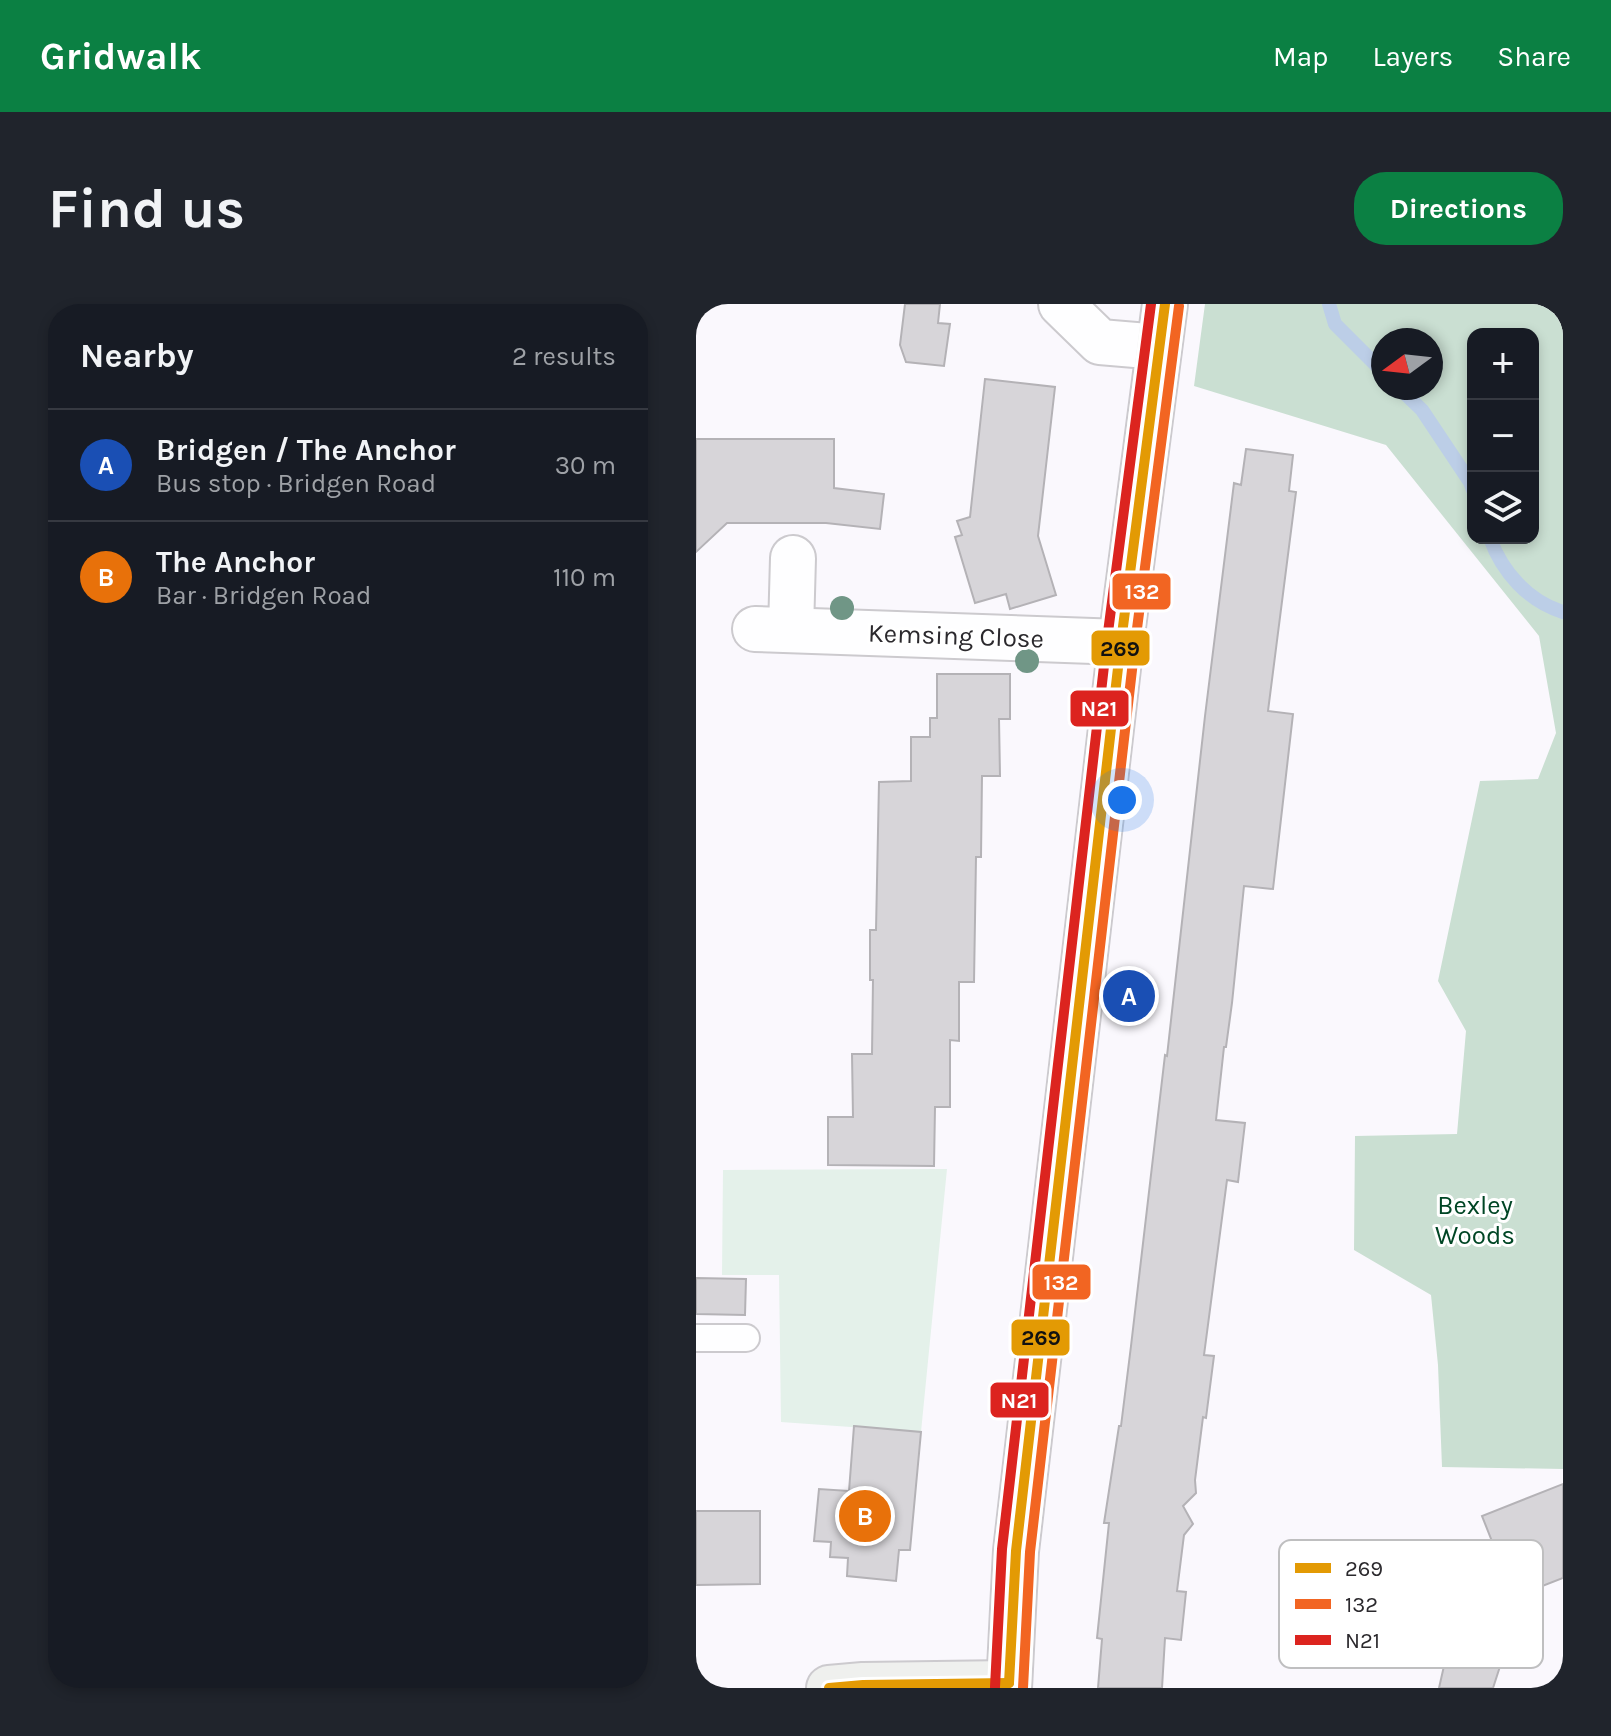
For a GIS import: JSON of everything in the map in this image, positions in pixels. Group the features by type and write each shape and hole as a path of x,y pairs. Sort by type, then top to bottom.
{"main road":[{"path":"829,1688 863,1685 1009,1685 1016,1551 1121,642 1165,304"}],"street":[{"path":"1061,304 1100,342 1159,347"},
{"name":"Kemsing Close","path":"793,558 773,629 1121,642"}],"lane":[{"path":"696,1338 746,1338"}],"shaded area":[{"path":"947,1169 921,1432 781,1422 779,1275 722,1275 723,1170"}],"green space":[{"name":"Bexley Woods","path":"1205,304 1563,304 1563,1469 1442,1467 1438,1365 1431,1295 1354,1250 1355,1136 1457,1134 1466,1031 1438,981 1480,781 1538,779 1556,733 1539,636 1386,445 1194,386"}],"building":[{"path":"905,304 940,304 938,323 950,324 944,366 906,362 900,345"},
{"path":"985,379 1055,387 1038,536 1056,595 1010,609 1006,594 975,603 955,537 962,535 957,521 970,517"},
{"path":"696,439 834,439 834,488 884,494 880,529 826,523 727,523 696,552"},
{"path":"1246,449 1293,455 1289,491 1296,492 1268,711 1293,714 1273,889 1244,886 1232,1003 1224,1047 1216,1120 1245,1123 1238,1182 1227,1180 1204,1355 1214,1356 1206,1418 1203,1417 1196,1493 1183,1506 1193,1524 1184,1535 1177,1591 1186,1592 1181,1640 1165,1638 1162,1688 1098,1688 1102,1639 1097,1638 1109,1523 1104,1523 1131,1346 1234,483 1241,485"},
{"path":"937,674 1010,674 1010,719 999,719 1000,776 982,776 981,857 976,857 974,982 959,982 959,1041 950,1040 950,1107 935,1107 934,1166 828,1165 828,1117 853,1117 852,1054 872,1054 870,930 876,930 879,782 911,781 911,737 930,737 930,718 937,718"},
{"path":"696,1278 746,1279 745,1315 696,1314"},
{"path":"854,1426 921,1432 910,1550 899,1550 896,1581 847,1576 848,1558 830,1557 831,1542 814,1541 819,1489 849,1491"},
{"path":"1563,1484 1563,1578 1543,1586 1543,1540 1491,1540 1482,1516"},
{"path":"696,1511 760,1511 760,1584 696,1585"},
{"path":"1444,1668 1500,1668 1493,1688 1439,1688"}],"waterway":[{"path":"1329,304 1335,324 1371,360"},
{"path":"1412,400 1422,410 1467,478"},
{"path":"1492,544 1518,584 1539,601 1563,612"}],"transit line":[{"name":"N21","path":"995,1687 1002,1549 1107,640 1151,304"},
{"name":"269","path":"1009,1683 1016,1551 1121,642 1165,304"},
{"name":"132","path":"1023,1688 1030,1552 1135,644 1179,306"},
{"name":"269","path":"829,1688 1009,1683"}],"place":[{"name":"Bridgen / The Anchor","path":"1129,996"},
{"name":"The Anchor","path":"865,1516"}]}
